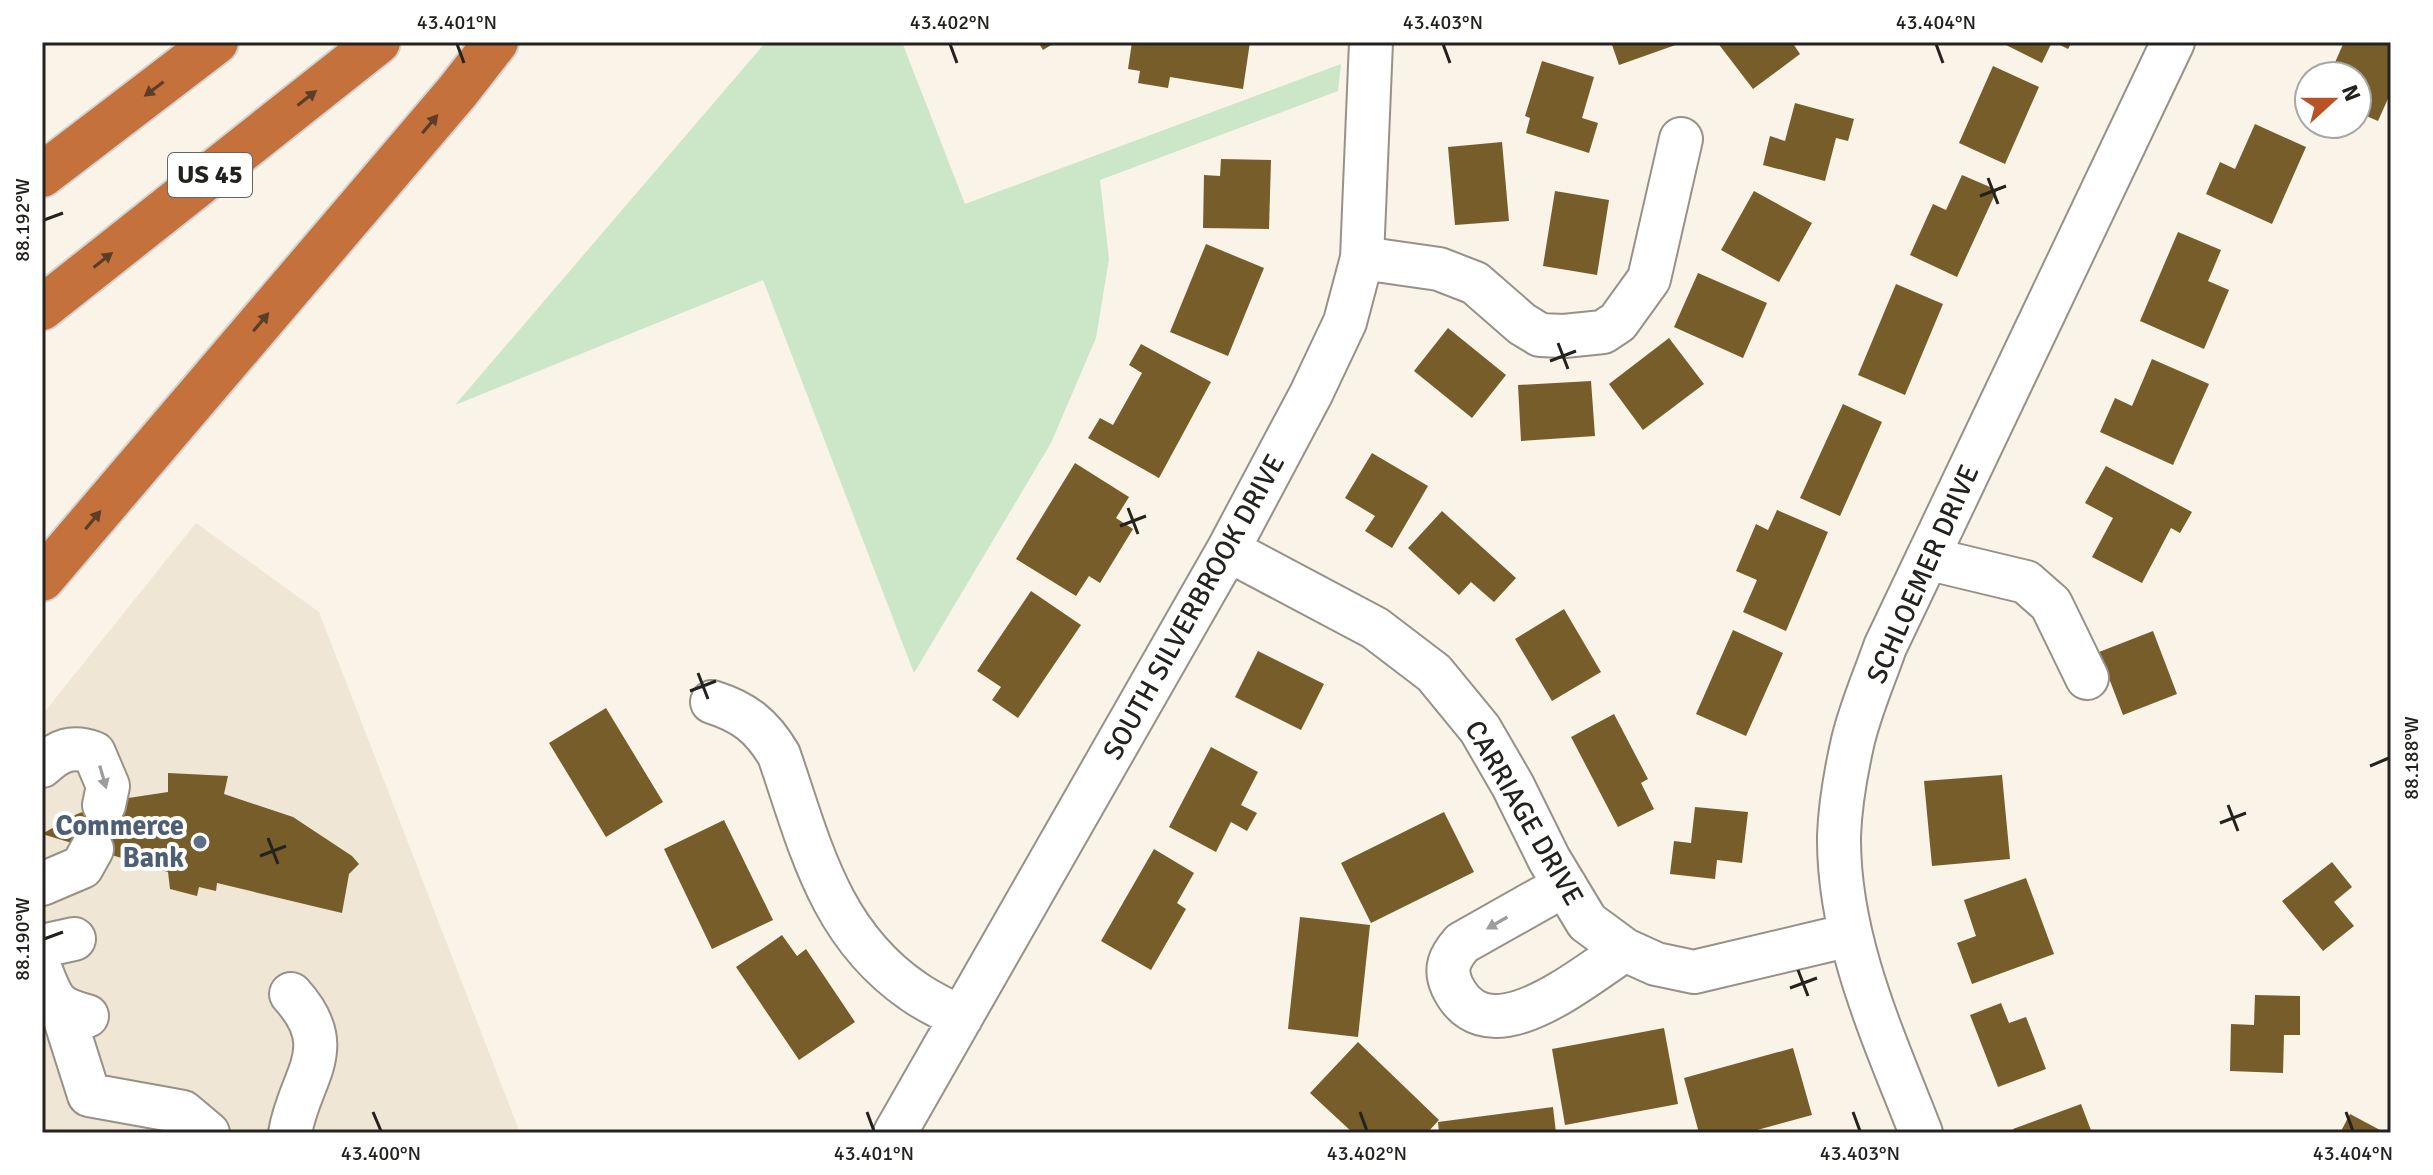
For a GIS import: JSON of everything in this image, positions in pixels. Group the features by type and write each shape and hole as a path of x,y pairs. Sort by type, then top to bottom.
{"highway":[{"path":"42,175 216,42"},
{"name":"US 45","path":"42,308 378,42"},
{"path":"42,579 447,104 496,42"}],"street":[{"name":"SOUTH SILVERBROOK DRIVE","path":"895,1133 1228,550 1311,394 1345,322 1362,258 1371,42"},
{"name":"SCHLOEMER DRIVE","path":"1921,1133 1878,1023 1850,935 1843,899 1839,834 1852,744 1885,647 1930,559 2173,42"},
{"path":"1362,258 1439,269 1475,283 1522,324 1540,335 1603,332 1618,322 1649,279 1681,139"},
{"name":"CARRIAGE DRIVE","path":"1228,550 1375,628 1434,673 1480,729 1587,922 1625,950 1656,964 1694,972 1850,935"},
{"path":"1930,559 2026,582 2051,604 2087,678"},
{"path":"712,702 751,719 767,734 779,755 832,902 859,942 913,991 961,1018"},
{"path":"42,766 57,752 78,747 94,753 108,786 104,805"},
{"path":"42,884 82,867 92,849"},
{"path":"1565,885 1462,943 1449,957 1448,977 1456,995 1473,1013 1494,1017 1515,1014 1536,1006 1625,950"},
{"path":"42,973 50,996 75,1013 89,1095 183,1112 208,1133"},
{"path":"290,1104 316,1058 316,1038 300,1004 291,994"}],"shaded area":[{"path":"196,523 319,612 520,1133 42,1133 42,715"}],"green space":[{"path":"766,42 902,42 965,204 1341,64 1338,91 1100,180 1109,259 1096,338 1051,443 914,673 763,280 455,405"}],"building":[{"path":"1038,42 1056,42 1043,50"},
{"path":"1132,42 1250,42 1243,89 1170,77 1168,88 1138,83 1140,71 1128,69"},
{"path":"1611,42 1684,42 1619,65"},
{"path":"1717,42 1792,42 1800,54 1753,89"},
{"path":"2000,42 2052,42 2042,63"},
{"path":"2054,42 2072,42 2068,49"},
{"path":"2344,42 2391,43 2391,92 2378,121 2373,119 2373,60 2336,60"},
{"path":"1542,61 1594,77 1582,118 1598,123 1589,153 1526,133 1530,118 1525,116"},
{"path":"1993,66 2039,87 2005,164 1959,143"},
{"path":"1795,103 1854,119 1848,141 1836,138 1825,181 1763,165 1770,136 1785,141"},
{"path":"2255,124 2306,147 2272,224 2206,194 2220,162 2235,169"},
{"path":"1502,142 1509,221 1455,225 1448,147"},
{"path":"1221,159 1271,160 1269,229 1203,228 1204,175 1220,176"},
{"path":"1962,175 1997,190 1957,277 1910,255 1933,204 1946,210"},
{"path":"1555,191 1609,200 1597,275 1543,266"},
{"path":"1754,191 1812,223 1779,282 1721,250"},
{"path":"2178,232 2221,250 2208,281 2229,290 2204,349 2140,321"},
{"path":"1206,244 1264,268 1228,356 1170,332"},
{"path":"1698,273 1767,303 1743,358 1674,327"},
{"path":"1896,284 1943,304 1905,395 1858,375"},
{"path":"1448,328 1506,375 1472,418 1414,371"},
{"path":"1669,338 1704,384 1643,430 1609,384"},
{"path":"1141,344 1211,382 1159,478 1088,438 1100,418 1113,425 1142,373 1129,365"},
{"path":"2152,359 2209,384 2173,465 2100,432 2115,398 2132,406"},
{"path":"1591,381 1595,436 1521,441 1518,385"},
{"path":"1843,404 1882,422 1840,516 1800,498"},
{"path":"1372,453 1428,486 1392,548 1365,531 1375,516 1345,498"},
{"path":"1075,463 1129,497 1116,518 1133,529 1100,583 1089,576 1076,596 1016,559"},
{"path":"2106,466 2192,512 2180,533 2171,528 2142,583 2092,557 2113,518 2085,503"},
{"path":"1777,510 1828,532 1786,631 1743,612 1757,580 1736,571 1756,524 1768,530"},
{"path":"1442,511 1516,578 1494,602 1471,582 1459,595 1408,548"},
{"path":"1031,591 1081,625 1018,718 992,700 1001,687 977,671"},
{"path":"1564,609 1601,672 1552,701 1515,639"},
{"path":"1733,630 1783,653 1746,736 1696,714"},
{"path":"2153,631 2177,694 2123,715 2099,652"},
{"path":"1258,651 1324,684 1301,730 1235,697"},
{"path":"606,708 663,802 606,837 549,743"},
{"path":"1614,714 1648,779 1641,783 1654,809 1618,827 1571,737"},
{"path":"1211,747 1258,772 1241,805 1257,813 1247,831 1231,822 1216,852 1169,827"},
{"name":"Commerce Bank","path":"168,773 228,776 224,794 293,817 352,856 359,864 349,874 342,913 217,883 216,891 199,887 197,896 170,889 168,872 42,834 77,814 115,800 168,792"},
{"path":"2002,775 2010,859 1932,866 1924,781"},
{"path":"1695,807 1748,812 1742,863 1717,860 1715,879 1670,874 1674,841 1691,843"},
{"path":"1444,812 1474,872 1371,923 1341,863"},
{"path":"724,820 773,920 712,949 664,849"},
{"path":"1154,849 1194,873 1177,903 1186,909 1151,970 1101,941"},
{"path":"2332,862 2352,887 2334,902 2354,926 2323,951 2282,901"},
{"path":"2026,878 2054,954 1972,984 1957,943 1976,936 1964,900"},
{"path":"1300,917 1370,925 1358,1037 1288,1029"},
{"path":"782,935 797,956 806,949 855,1022 799,1060 736,967"},
{"path":"2255,995 2300,996 2300,1035 2284,1035 2283,1073 2230,1071 2231,1024 2254,1025"},
{"path":"2001,1003 2009,1023 2026,1017 2046,1069 1998,1087 1970,1015"},
{"path":"1664,1028 1678,1104 1565,1125 1552,1049"},
{"path":"1358,1042 1439,1120 1427,1133 1353,1133 1310,1093"},
{"path":"1793,1048 1812,1115 1746,1133 1699,1133 1684,1078"},
{"path":"2081,1104 2092,1133 2015,1133 2013,1129"},
{"path":"1553,1107 1556,1133 1439,1133 1438,1122"},
{"path":"2350,1114 2380,1130 2379,1133 2340,1133"}],"place":[{"name":"Commerce Bank","path":"200,842"}]}
